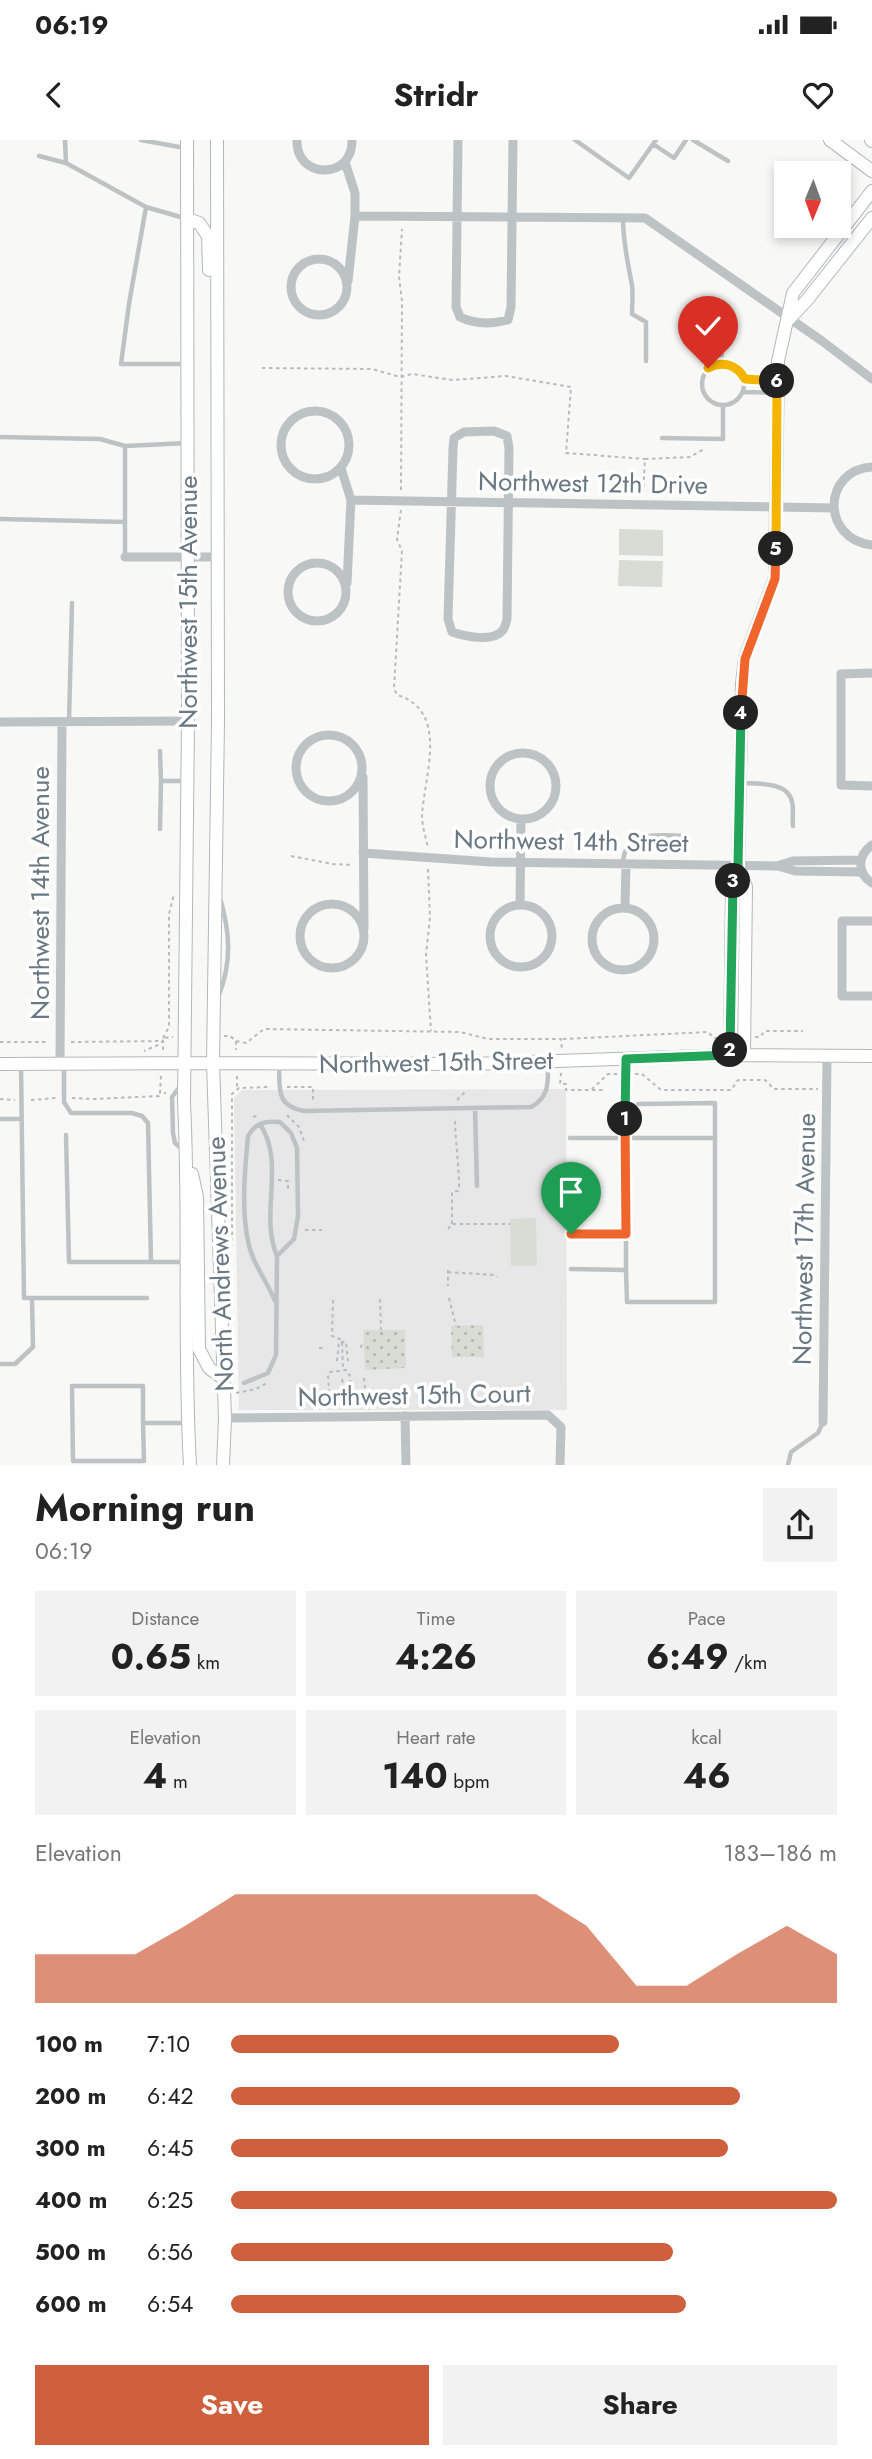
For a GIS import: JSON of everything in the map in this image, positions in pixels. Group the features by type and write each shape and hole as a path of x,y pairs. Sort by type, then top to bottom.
{"street":[{"name":"Northwest 15th Avenue","path":"213,1063 217,140"},
{"path":"297,140 300,155 314,168 329,170 345,162 351,154 352,140"},
{"path":"458,140 456,307 460,317 469,321 497,323 508,320 511,307 513,140"},
{"path":"830,140 872,172"},
{"name":"Northwest 15th Avenue","path":"185,1063 188,781 187,144"},
{"path":"345,162 355,193 355,216 347,293 337,309 319,315 301,309 295,302 291,283 299,267 306,261 324,258 340,267 348,284 347,293"},
{"path":"730,1055 732,886 738,866 742,684 745,659 775,579 778,361 793,293 872,191"},
{"path":"355,216 457,219 645,218 872,379"},
{"path":"788,319 807,300 872,218"},
{"path":"188,219 199,223 208,236 210,316 217,328"},
{"path":"341,468 333,475 314,480 292,471 284,459 281,447 282,435 287,425 302,414 314,411 337,419 345,428 350,446 341,468 351,500 347,592 345,603 332,618 322,621 303,618 289,603 289,583 294,574 312,563 322,563 340,573 347,592"},
{"path":"494,431 507,436 509,503 507,619 502,631 493,637 465,637 452,632 449,619 450,502 454,438 464,432 494,431"},
{"path":"872,467 864,467 851,473 841,482 835,494 834,508 836,520 842,530 851,538 872,545"},
{"name":"Northwest 12th Drive","path":"351,500 834,508"},
{"path":"125,557 217,557"},
{"path":"872,673 841,674 841,785 872,786"},
{"path":"0,722 188,721"},
{"name":"Northwest 14th Avenue","path":"62,1064 60,1042 65,722"},
{"path":"363,768 354,789 345,797 322,800 311,796 303,788 297,778 296,766 298,755 304,746 313,738 324,735 347,739 356,747 361,757 363,768 364,935 362,947 357,956 348,963 338,967 326,967 307,956 300,935 308,914 328,904 348,908 357,915 364,935"},
{"path":"517,754 529,754 548,765 556,786 554,797 540,815 522,819 506,814 497,807 490,785 498,765 517,754"},
{"path":"520,905 522,819"},
{"path":"872,845 866,849 861,860 862,872 872,883"},
{"name":"Northwest 14th Street","path":"363,853 521,863 777,866 794,871 862,872"},
{"name":"Northwest 14th Street","path":"777,866 793,861 861,860"},
{"path":"624,864 625,908"},
{"path":"738,866 746,887 744,1055"},
{"path":"520,905 537,909 546,916 553,936 547,954 540,962 530,967 507,964 492,948 489,937 491,925 497,916 505,909 520,905"},
{"path":"625,908 640,913 648,920 653,930 653,950 639,966 618,970 599,960 593,950 593,928 599,918 608,912 625,908"},
{"path":"872,921 842,921 842,996 872,996"},
{"name":"Northwest 15th Street","path":"0,1065 471,1065 730,1055 872,1056"},
{"name":"Northwest 17th Avenue","path":"823,1422 827,1056"},
{"name":"North Andrews Avenue","path":"185,1063 187,1423 190,1465"},
{"name":"North Andrews Avenue","path":"213,1063 225,1418 223,1465"},
{"path":"187,1153 197,1197 199,1349 209,1368 223,1379"},
{"name":"Northwest 15th Court","path":"225,1418 548,1415 561,1427 561,1465"},
{"path":"405,1416 406,1465"}],"lane":[{"path":"65,140 66,163"},
{"path":"141,140 187,144"},
{"path":"575,140 629,178 654,142 674,158 686,140"},
{"path":"693,140 728,161"},
{"path":"39,156 66,163 146,207 188,219"},
{"path":"146,207 121,364 188,364"},
{"path":"623,218 625,251 632,282 632,314 646,322 646,361"},
{"path":"721,364 723,327"},
{"path":"713,365 733,366 745,379 743,392 737,402 723,405 707,400 701,389 704,373 713,365"},
{"path":"745,379 778,387"},
{"path":"743,392 778,387"},
{"path":"662,438 723,439 723,405"},
{"path":"0,437 100,439 125,446 188,443"},
{"path":"125,446 125,557"},
{"path":"0,520 125,522"},
{"path":"65,722 72,603"},
{"path":"160,751 160,829"},
{"path":"161,781 188,781"},
{"path":"740,783 776,785 786,792 792,800 793,825"},
{"path":"624,864 623,855 630,844 641,836 688,836"},
{"path":"626,1059 627,1302 715,1302 715,1103 638,1104"},
{"path":"279,1063 283,1102 296,1110 313,1111 531,1107 545,1096 548,1086 548,1062"},
{"path":"62,1064 65,1106 71,1113 132,1113 147,1120 151,1262"},
{"path":"21,1065 24,1298 147,1298"},
{"path":"475,1108 477,1186"},
{"path":"0,1119 21,1119"},
{"path":"275,1301 256,1265 248,1241 245,1194 248,1136 252,1128 265,1121 281,1122 291,1133 297,1148 298,1216 294,1239 277,1256"},
{"path":"244,1383 268,1373 276,1355 277,1256 271,1242 270,1228 271,1146 260,1124"},
{"path":"66,1135 69,1262 187,1262"},
{"path":"570,1138 715,1138"},
{"path":"571,1234 626,1234"},
{"path":"571,1269 626,1270"},
{"path":"0,1364 15,1364 33,1348 32,1298"},
{"path":"143,1386 143,1423 144,1461 73,1461 72,1387 143,1386"},
{"path":"788,1465 792,1452 818,1433 823,1422"},
{"path":"143,1423 187,1423"}],"path":[{"path":"401,494 402,301 399,277 402,229"},
{"path":"262,368 372,369 400,377 412,374 453,380 506,376 571,387 566,453 645,459 690,457 703,451 707,439"},
{"path":"643,505 645,459"},
{"path":"401,508 397,539 402,551 394,688 397,695 413,702 427,720 431,733 422,820 429,849"},
{"path":"291,856 333,864 358,865"},
{"path":"428,868 430,917 426,955 431,1032"},
{"path":"163,1038 169,1027 169,914 175,887"},
{"path":"753,1037 760,1037 765,1031 803,1031"},
{"path":"561,1039 708,1032 714,1038 720,1037"},
{"path":"0,1042 163,1041 138,1052"},
{"path":"313,1087 313,1111"},
{"path":"590,1090 603,1090"},
{"path":"0,1099 107,1099 159,1096 160,1093"},
{"path":"448,1229 452,1224 452,1192 458,1191 459,1187 455,1115"},
{"path":"271,1180 288,1181 288,1188 297,1187"},
{"path":"452,1224 510,1224"},
{"path":"303,1235 304,1228 322,1230"},
{"path":"448,1286 448,1270 497,1277"},
{"path":"449,1298 456,1326"},
{"path":"333,1300 332,1336 347,1345 348,1361"},
{"path":"380,1300 381,1330"},
{"path":"337,1361 338,1344 343,1342"},
{"path":"343,1342 343,1370"},
{"path":"361,1348 362,1343"},
{"path":"319,1348 324,1348"},
{"path":"329,1393 328,1375 333,1370 346,1370 350,1376 352,1397"},
{"path":"235,1393 256,1389 274,1377"},
{"path":"364,1378 365,1388"},
{"path":"342,1379 344,1389"}],"shaded area":[{"path":"619,529 663,530 663,556 619,555"},
{"path":"619,560 663,561 662,587 618,586"},
{"path":"566,1089 567,1410 239,1410 234,1098 242,1090"},
{"path":"536,1218 537,1266 511,1266 510,1219"},
{"path":"483,1325 484,1357 452,1357 451,1326"},
{"path":"363,1330 405,1330 406,1368 365,1370"}],"route":[{"path":"571,1234 626,1234 626,1059 730,1055 732,886 738,866 742,684 745,659 775,579 778,381 745,379 739,370 728,364 708,368"}]}
